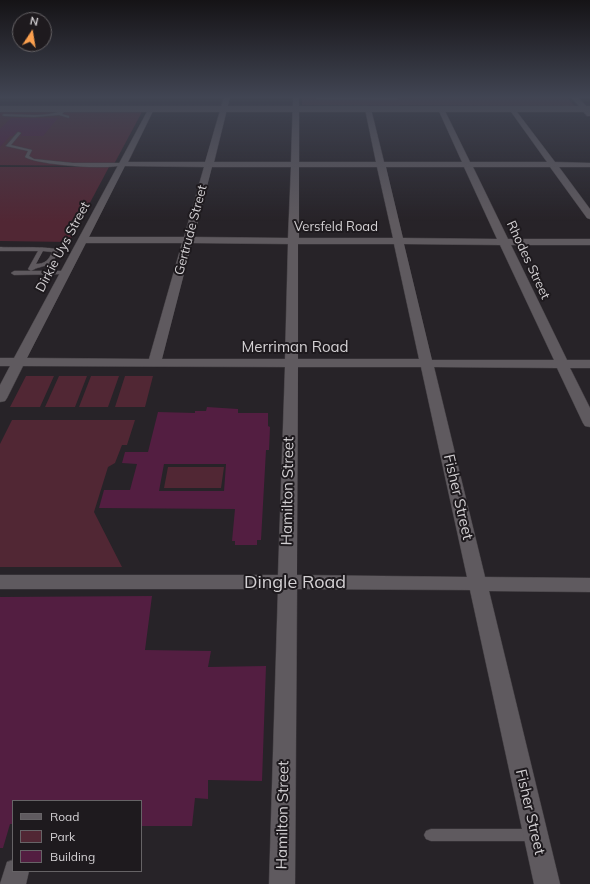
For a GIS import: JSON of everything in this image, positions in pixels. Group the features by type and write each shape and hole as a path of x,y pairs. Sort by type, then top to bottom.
{"street":[{"name":"Dirkie Uys Street","path":"0,398 136,138"},
{"name":"Gertrude Street","path":"155,362 216,138"},
{"name":"Hamilton Street","path":"282,884 295,138"},
{"name":"Fisher Street","path":"374,138 547,884"},
{"name":"Rhodes Street","path":"454,138 590,423"},
{"path":"533,138 590,216"},
{"path":"123,164 590,165"},
{"name":"Versfeld Road","path":"82,240 590,242"},
{"name":"Merriman Road","path":"0,362 590,364"},
{"name":"Dingle Road","path":"0,582 287,582 590,585"},
{"path":"13,884 16,872"}],"lane":[{"path":"14,138 8,146 30,151 27,157 32,160 53,163 123,164"},
{"path":"0,249 54,249 56,251 48,264 44,266 32,266"},
{"path":"28,273 42,249"},
{"path":"14,273 65,273"},
{"path":"431,835 536,835"}],"green space":[{"path":"0,138 128,138 113,166 0,165"},
{"path":"0,167 109,167 69,242 0,241"},
{"path":"26,376 54,376 40,407 10,407"},
{"path":"59,376 87,376 75,407 45,407"},
{"path":"91,376 119,376 108,407 79,407"},
{"path":"125,376 153,376 145,407 115,407"},
{"path":"12,420 135,420 127,445 122,445 115,463 108,467 94,512 122,567 0,567 0,444"},
{"path":"168,467 224,467 221,488 164,488"}],"building":[{"path":"0,138 8,138 0,147"},
{"path":"207,407 238,409 238,413 268,413 268,426 270,427 269,450 266,450 261,540 257,540 257,545 235,545 235,541 232,541 235,509 99,508 104,490 130,490 137,464 122,463 125,452 148,452 158,412 195,413 195,411 206,411","holes":["164,464 226,464 224,491 159,491"]},
{"path":"152,596 145,650 211,651 208,667 266,666 262,781 208,780 208,799 195,798 192,826 142,826 142,800 12,800 12,824 10,824 3,848 0,848 0,597"}]}
